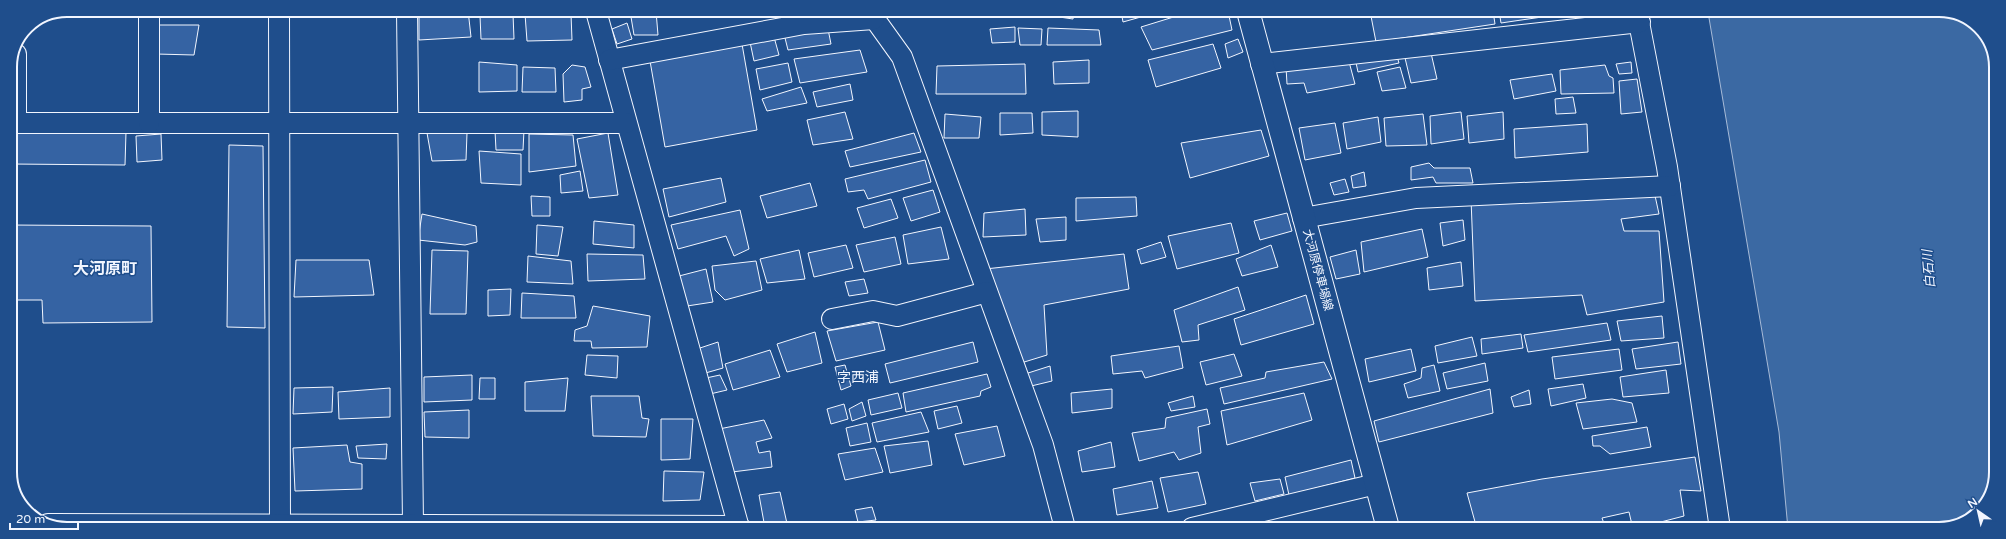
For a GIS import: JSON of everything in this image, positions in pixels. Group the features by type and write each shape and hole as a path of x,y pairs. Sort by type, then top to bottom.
{"main road":[{"name":"大河原停車場線","path":"1249,17 1386,522"}],"street":[{"path":"149,17 149,123"},
{"path":"279,17 280,522"},
{"path":"406,17 413,522"},
{"path":"598,17 626,124 738,522"},
{"path":"609,60 804,24 857,17"},
{"path":"873,17 902,57 1043,445 1063,522"},
{"path":"1261,64 1639,17 1670,186 1719,522"},
{"path":"17,122 626,124"},
{"path":"1304,218 1416,198 1670,186"},
{"path":"832,319 873,311 897,316 988,292"},
{"path":"1217,522 1376,484"}],"water":[{"name":"白石川","path":"1709,17 1945,17 1958,21 1967,26 1979,37 1985,48 1989,64 1989,478 1985,491 1958,491 1958,518 1945,522 1787,522 1779,432"}],"building":[{"path":"419,17 469,17 471,37 419,40"},
{"path":"480,17 513,17 514,39 481,39"},
{"path":"525,17 571,17 572,40 527,41"},
{"path":"631,17 656,17 658,35 634,35"},
{"path":"1059,17 1073,17 1073,19"},
{"path":"1122,17 1141,17 1123,22"},
{"path":"1174,17 1229,17 1232,30 1152,50 1141,27"},
{"path":"1371,17 1494,17 1495,24 1376,42"},
{"path":"1500,17 1542,17 1501,23"},
{"path":"627,23 632,39 617,44 612,29"},
{"path":"158,25 199,25 194,55 156,54"},
{"path":"1015,27 1015,42 992,43 990,29"},
{"path":"1018,28 1042,29 1041,45 1020,45"},
{"path":"1048,28 1099,30 1101,45 1047,45"},
{"path":"828,29 831,44 788,50 784,34"},
{"path":"774,37 779,55 754,61 750,42"},
{"path":"1238,39 1243,52 1228,58 1225,44"},
{"path":"742,44 757,130 665,147 650,61"},
{"path":"1213,44 1221,68 1156,87 1148,60"},
{"path":"860,50 867,72 800,83 794,59"},
{"path":"1396,53 1399,63 1358,72 1355,58"},
{"path":"1431,53 1437,79 1411,83 1405,58"},
{"path":"1348,58 1355,84 1307,93 1304,83 1287,84 1286,67"},
{"path":"1089,60 1089,83 1054,84 1053,62"},
{"path":"479,62 517,65 517,91 479,92"},
{"path":"1631,62 1632,73 1619,74 1616,64"},
{"path":"788,63 792,82 760,90 756,69"},
{"path":"1025,64 1026,94 936,94 937,66"},
{"path":"572,65 585,67 591,87 582,89 582,100 564,102 563,74"},
{"path":"1605,65 1609,76 1613,78 1614,93 1561,94 1560,70"},
{"path":"523,67 555,68 556,92 522,92"},
{"path":"1400,67 1406,88 1382,91 1377,72"},
{"path":"1552,74 1556,91 1514,99 1510,80"},
{"path":"1637,79 1642,112 1621,114 1619,81"},
{"path":"850,84 853,100 817,107 813,92"},
{"path":"801,87 807,103 767,111 762,99"},
{"path":"1573,97 1576,113 1556,114 1555,99"},
{"path":"1078,111 1078,137 1042,135 1042,112"},
{"path":"845,112 853,139 813,145 807,120"},
{"path":"1461,112 1464,139 1431,144 1430,116"},
{"path":"1503,112 1504,139 1469,143 1467,116"},
{"path":"1000,113 1032,113 1033,133 1000,135"},
{"path":"945,114 981,117 979,138 944,138"},
{"path":"1423,114 1427,145 1386,146 1384,118"},
{"path":"1378,117 1381,142 1347,149 1343,123"},
{"path":"1335,123 1341,153 1305,160 1299,128"},
{"path":"1587,124 1588,152 1515,158 1514,129"},
{"path":"524,130 523,150 496,150 495,131"},
{"path":"1261,130 1269,156 1190,178 1181,143"},
{"path":"17,131 126,132 125,165 17,164"},
{"path":"427,133 467,133 466,160 432,161"},
{"path":"608,133 618,195 589,198 577,139"},
{"path":"914,133 921,152 850,167 845,151"},
{"path":"161,134 162,160 137,162 136,136"},
{"path":"529,134 573,135 576,166 529,172"},
{"path":"229,145 263,146 265,328 227,327"},
{"path":"479,151 521,154 521,185 481,183"},
{"path":"925,160 931,182 868,199 864,190 848,192 845,179"},
{"path":"1429,163 1434,168 1470,168 1473,183 1436,183 1433,177 1411,180 1411,167"},
{"path":"580,171 583,191 561,193 560,175"},
{"path":"1364,172 1366,186 1353,188 1351,176"},
{"path":"721,178 726,202 669,217 663,189"},
{"path":"1345,179 1349,192 1334,195 1330,183"},
{"path":"810,183 817,206 767,218 760,196"},
{"path":"933,190 940,212 911,221 903,198"},
{"path":"1654,191 1659,214 1621,219 1624,231 1659,231 1664,302 1587,315 1582,295 1475,301 1471,199"},
{"path":"531,196 550,197 550,216 532,216"},
{"path":"1136,197 1137,216 1076,221 1076,198"},
{"path":"891,199 898,218 864,228 857,208"},
{"path":"1025,209 1026,235 983,237 984,213"},
{"path":"740,210 749,249 734,256 726,236 678,249 671,225"},
{"path":"1287,213 1292,231 1260,240 1254,221"},
{"path":"422,214 476,226 477,242 465,245 418,240"},
{"path":"1066,217 1066,240 1040,242 1036,219"},
{"path":"1463,220 1465,240 1443,246 1440,223"},
{"path":"594,221 634,225 634,248 593,244"},
{"path":"1231,223 1239,253 1177,269 1168,236"},
{"path":"17,225 151,226 152,322 43,323 42,300 17,300"},
{"path":"537,225 563,227 558,256 536,254"},
{"path":"941,227 949,259 908,264 903,235"},
{"path":"1422,229 1428,257 1364,272 1361,242"},
{"path":"895,237 901,264 864,272 856,245"},
{"path":"1161,242 1166,257 1141,264 1137,250"},
{"path":"846,245 853,268 814,277 808,253"},
{"path":"1271,245 1278,267 1242,276 1236,259"},
{"path":"432,250 468,251 466,314 430,314"},
{"path":"799,250 805,279 767,283 760,259"},
{"path":"1356,250 1360,274 1336,279 1330,257"},
{"path":"587,254 643,255 645,279 588,281"},
{"path":"1124,254 1129,289 1044,305 1047,355 1021,363 985,269"},
{"path":"528,256 571,261 573,284 527,282"},
{"path":"296,260 369,260 374,295 294,297"},
{"path":"756,261 762,290 725,300 715,290 712,266"},
{"path":"1461,262 1463,286 1429,290 1427,268"},
{"path":"706,269 713,302 687,306 679,276"},
{"path":"864,279 868,293 849,296 845,282"},
{"path":"1238,287 1245,310 1198,325 1199,340 1182,342 1174,310"},
{"path":"511,289 510,315 488,316 488,290"},
{"path":"522,293 574,296 576,318 521,318"},
{"path":"1306,295 1314,324 1241,345 1234,319"},
{"path":"593,306 650,316 647,347 592,348 591,341 574,341 575,330 587,326"},
{"path":"1662,316 1664,338 1621,341 1617,321"},
{"path":"878,322 885,350 836,361 827,331"},
{"path":"1607,323 1611,340 1528,352 1524,335"},
{"path":"815,332 822,363 787,372 777,344"},
{"path":"1521,334 1523,348 1482,354 1481,339"},
{"path":"1472,337 1477,356 1438,363 1435,346"},
{"path":"718,342 723,368 702,374 697,349"},
{"path":"973,342 978,362 890,383 885,364"},
{"path":"1678,342 1681,364 1636,369 1632,349"},
{"path":"1179,346 1183,368 1145,378 1142,371 1113,374 1111,356"},
{"path":"1411,349 1416,371 1369,382 1365,359"},
{"path":"1619,349 1622,370 1555,379 1552,357"},
{"path":"770,350 780,377 733,390 725,364"},
{"path":"1234,354 1242,376 1206,385 1200,362"},
{"path":"587,355 618,356 617,378 585,375"},
{"path":"1324,362 1332,379 1224,404 1220,388 1265,378 1266,372"},
{"path":"1485,363 1488,381 1447,389 1443,373"},
{"path":"845,365 851,386 841,390 835,367"},
{"path":"1434,365 1440,391 1408,398 1404,384 1421,378 1422,368"},
{"path":"1050,366 1052,381 1027,387 1025,374"},
{"path":"1666,370 1669,393 1623,397 1620,377"},
{"path":"987,374 991,387 981,391 980,396 906,412 903,393"},
{"path":"472,375 472,400 424,402 424,377"},
{"path":"720,375 727,390 710,394 706,378"},
{"path":"480,378 495,378 495,399 479,399"},
{"path":"568,378 565,411 525,411 525,382"},
{"path":"1583,384 1586,398 1551,406 1548,389"},
{"path":"333,387 332,412 293,414 294,388"},
{"path":"390,388 390,417 339,419 338,392"},
{"path":"1112,389 1112,408 1072,413 1071,393"},
{"path":"1490,389 1493,413 1379,442 1374,421"},
{"path":"1529,390 1531,404 1514,407 1511,397"},
{"path":"898,393 902,408 871,415 868,400"},
{"path":"1304,393 1312,420 1227,445 1221,411"},
{"path":"591,396 639,396 642,418 649,419 646,437 593,436"},
{"path":"1193,396 1195,407 1171,411 1168,403"},
{"path":"1612,399 1632,403 1637,422 1583,429 1576,403"},
{"path":"862,402 866,416 852,421 849,409"},
{"path":"844,404 848,419 831,424 827,409"},
{"path":"957,406 962,423 938,429 934,411"},
{"path":"1207,409 1210,424 1198,427 1201,453 1179,460 1174,452 1139,461 1132,433 1165,428 1166,418"},
{"path":"469,410 469,438 425,437 424,412"},
{"path":"921,412 929,432 877,442 872,423"},
{"path":"661,419 693,419 690,459 661,460"},
{"path":"764,420 772,438 756,442 759,453 770,451 772,467 732,472 719,429"},
{"path":"867,423 871,442 850,446 846,428"},
{"path":"997,426 1005,456 964,465 955,434"},
{"path":"1647,427 1651,447 1610,454 1600,446 1593,446 1592,436"},
{"path":"928,441 932,465 890,473 884,446"},
{"path":"1111,442 1115,467 1082,472 1078,451"},
{"path":"387,444 386,459 358,458 356,446"},
{"path":"347,445 350,462 362,464 362,489 295,491 293,448"},
{"path":"875,448 883,472 845,480 838,454"},
{"path":"1695,457 1701,491 1680,490 1684,516 1661,522 1631,522 1629,512 1602,518 1603,522 1475,522 1467,493 1542,479"},
{"path":"1351,460 1355,478 1289,495 1285,477"},
{"path":"664,471 704,472 700,500 663,501"},
{"path":"1198,472 1206,504 1168,512 1160,478"},
{"path":"1280,479 1284,494 1255,501 1250,483"},
{"path":"1152,481 1158,508 1117,515 1113,489"},
{"path":"780,492 787,522 764,522 759,495"},
{"path":"872,507 876,520 858,522 855,510"}],"district":[{"name":"大河原町","path":"105,269"},
{"name":"字西浦","path":"858,377"}]}
